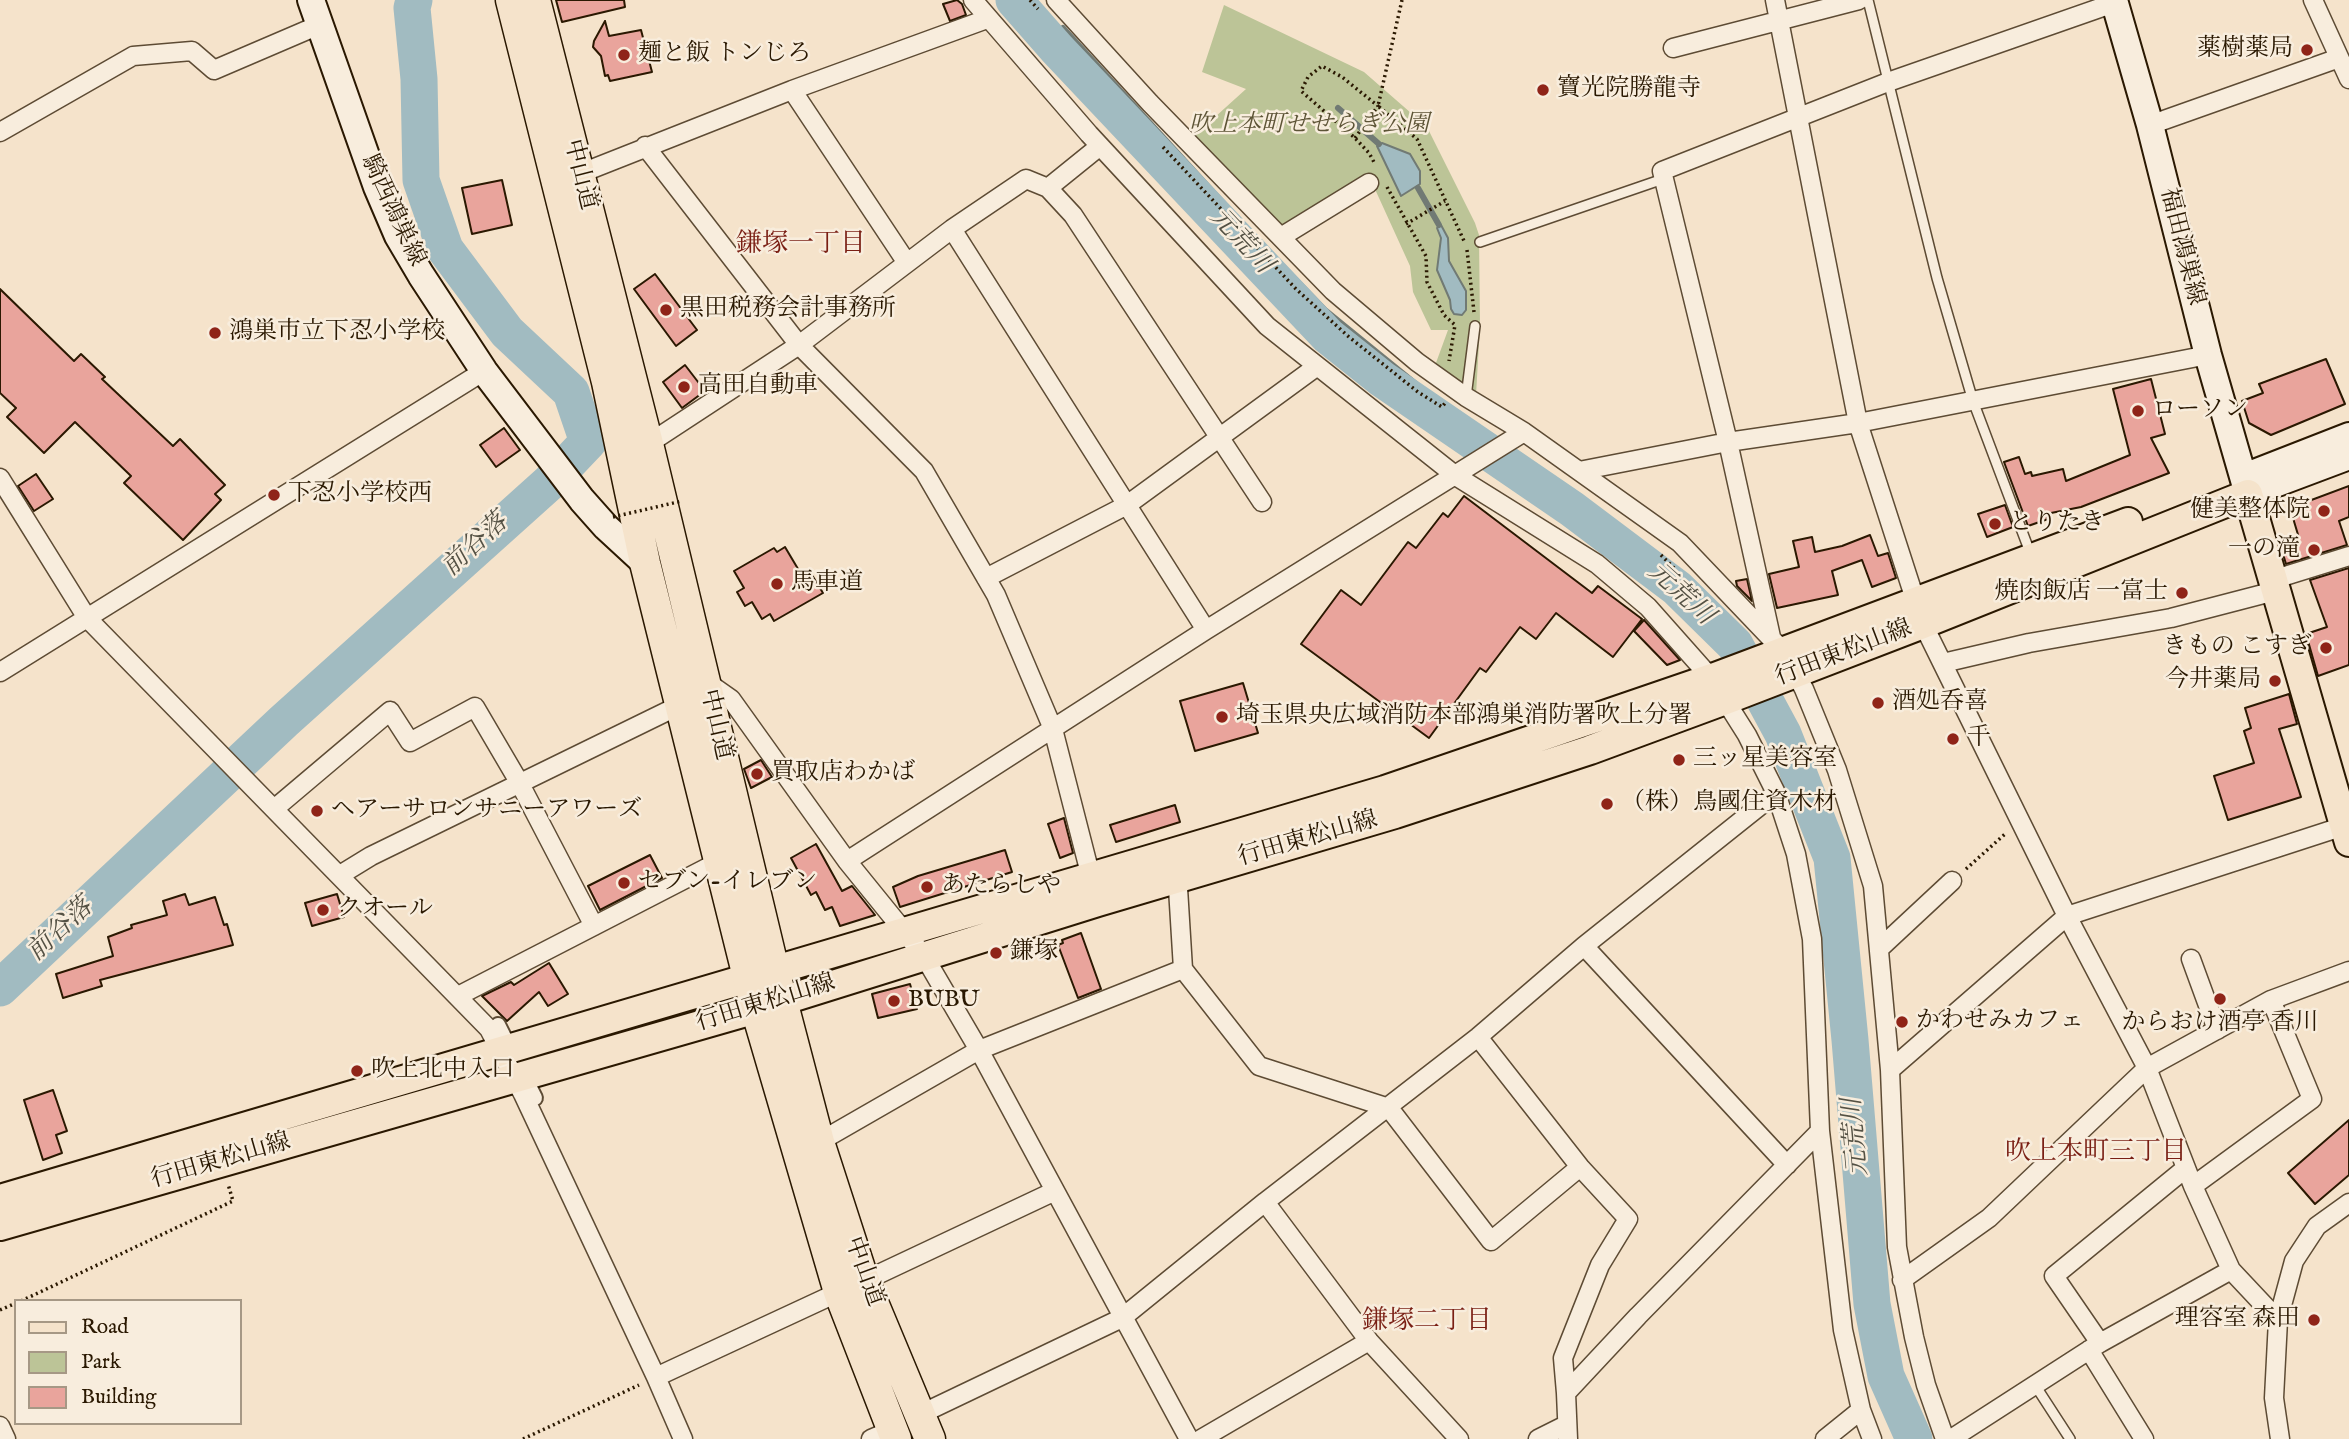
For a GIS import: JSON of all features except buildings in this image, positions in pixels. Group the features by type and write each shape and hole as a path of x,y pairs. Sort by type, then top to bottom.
{"highway":[{"name":"中山道","path":"511,0 607,382 645,563 720,861 761,974"},
{"name":"中山道","path":"535,0 648,444 704,680 769,1004 852,1287 925,1427"},
{"name":"中山道","path":"769,1004 819,1142 886,1436"}],"main road":[{"name":"騎西鴻巣線","path":"311,0 377,187 398,236 484,372 582,500 606,527 645,563"},
{"name":"福田鴻巣線","path":"2114,1 2150,125 2208,355 2246,486"},
{"path":"2246,486 2349,436"},
{"path":"2246,486 2349,456"},
{"path":"2246,486 2273,586 2339,773 2346,834"},
{"name":"行田東松山線","path":"1920,614 2033,559 2246,486"},
{"name":"行田東松山線","path":"0,1199 499,1038 761,974 903,932 1095,890 1176,866 1385,790 1720,688 1782,659 1920,614 2246,486"},
{"name":"行田東松山線","path":"0,1226 769,1004 924,956 1095,890"}],"street":[{"path":"973,0 1100,146 1267,326 1456,476 1597,564 1648,607 1720,688 1776,793 1797,854 1812,939 1819,1132 1843,1330 1861,1410 1872,1439"},
{"path":"1056,0 1150,103 1334,291 1417,362 1466,397 1524,432 1680,543 1782,659"},
{"path":"1775,0 1858,423 1920,614 2067,916 2147,1068 2193,1186 2231,1270 2278,1320"},
{"path":"1673,48 1859,0"},
{"path":"2313,0 2349,79"},
{"path":"1945,1439 1926,1385 1897,1247 1890,1070 1873,886 1837,770 1782,659 1661,171 1888,82 2114,1"},
{"path":"579,174 792,90 987,19"},
{"path":"0,132 133,57 192,51 214,70 319,25"},
{"path":"2150,125 2339,58"},
{"path":"792,90 906,263"},
{"path":"645,146 799,345 924,471 996,595 1052,729 1095,890"},
{"path":"1048,188 1100,146"},
{"path":"648,444 799,345 906,263 1026,179 1048,188 1073,215 1262,502"},
{"path":"1281,237 1375,179"},
{"path":"953,229 1206,630"},
{"path":"1578,471 1728,442 1858,423 2208,355"},
{"path":"986,578 1127,505 1316,367"},
{"path":"0,672 484,372"},
{"path":"847,861 1206,630 1524,432"},
{"path":"0,478 87,618 499,1038 535,1098"},
{"path":"1942,663 2029,643 2171,618 2273,586 2349,556"},
{"path":"704,680 731,699 847,861 924,956 979,1050 1189,1439"},
{"path":"341,875 371,856 680,705"},
{"path":"274,809 390,711 410,741 475,707 519,782 594,926"},
{"path":"925,1427 1122,1318 1265,1202 1478,1037 1584,946 1776,793"},
{"path":"1890,1070 2067,916 2346,834"},
{"path":"457,996 720,861"},
{"path":"1176,866 1183,969 1259,1066 1389,1108 1491,1241 1580,1167"},
{"path":"1879,949 1952,881"},
{"path":"1584,946 1787,1165"},
{"path":"2190,959 2217,1030"},
{"path":"819,1142 979,1050 1183,969"},
{"path":"1902,1280 1989,1218 2147,1068 2271,1000 2349,971"},
{"path":"2193,1186 2312,1098 2271,1000"},
{"path":"1478,1037 1580,1167 1628,1219 1600,1265 1563,1359 1567,1432 1538,1439"},
{"path":"499,1038 514,1077 656,1377 682,1439"},
{"path":"1566,1393 1819,1132"},
{"path":"2144,1439 2054,1276 2186,1168"},
{"path":"656,1377 1055,1191"},
{"path":"1265,1202 1368,1340 1459,1439"},
{"path":"2280,1439 2274,1398 2278,1320 2294,1261 2317,1226 2349,1203"},
{"path":"1951,1439 2094,1346 2231,1270"},
{"path":"1201,1439 1368,1340"},
{"path":"1825,1439 1861,1410"},
{"path":"0,1426 6,1439"}],"lane":[{"path":"1868,0 1937,278 1973,401 2033,559"},
{"path":"1480,242 1663,179"},
{"path":"1466,397 1475,326"},
{"path":"2035,1385 2070,1439"}],"path":[{"path":"1355,138 1378,106 1402,0"},
{"path":"1445,382 1455,325 1444,315 1427,282 1426,256 1375,179 1369,153 1301,91 1308,77 1322,66 1342,77 1417,139 1467,250 1475,326"},
{"path":"1406,224 1445,201"},
{"path":"613,517 682,501"},
{"path":"1655,550 1683,576"},
{"path":"1952,881 2021,821"},
{"path":"25,1299 233,1201 221,1162"},
{"path":"523,1439 656,1377"}],"green space":[{"name":"吹上本町せせらぎ公園","path":"1224,5 1364,72 1427,127 1479,235 1480,326 1476,395 1433,371 1448,330 1431,330 1413,292 1410,266 1374,187 1285,227 1276,225 1194,136 1246,89 1202,72"}],"water":[{"path":"1382,143 1410,154 1420,171 1420,184 1401,196 1377,146"},
{"path":"1441,225 1448,238 1449,261 1466,291 1466,310 1462,315 1454,314 1451,309 1437,270 1441,238 1437,228"}],"waterway":[{"name":"前谷落","path":"0,988 284,721 550,482 588,442 571,392 507,332 445,249 421,180 419,79 412,8 414,0"},
{"name":"元荒川","path":"1014,0 1328,336 1382,379 1572,509 1677,588 1735,645 1783,734 1832,858 1872,1304 1886,1376 1914,1439"},
{"path":"1063,28 1224,204"},
{"path":"1338,108 1379,144"},
{"path":"1418,188 1439,225"},
{"path":"1232,214 1325,310 1416,384"}],"place":[{"name":"薬樹薬局","path":"2307,50"},
{"name":"麺と飯 トンじろ","path":"624,55"},
{"name":"寶光院勝龍寺","path":"1543,90"},
{"name":"黒田税務会計事務所","path":"666,310"},
{"name":"鴻巣市立下忍小学校","path":"215,333"},
{"name":"高田自動車","path":"684,387"},
{"name":"ローソン","path":"2138,411"},
{"name":"下忍小学校西","path":"274,495"},
{"name":"健美整体院","path":"2324,511"},
{"name":"とりたき","path":"1995,524"},
{"name":"一の滝","path":"2314,550"},
{"name":"馬車道","path":"777,584"},
{"name":"焼肉飯店 一富士","path":"2182,593"},
{"name":"きもの こすぎ","path":"2326,648"},
{"name":"今井薬局","path":"2275,681"},
{"name":"酒処呑喜","path":"1878,703"},
{"name":"埼玉県央広域消防本部鴻巣消防署吹上分署","path":"1222,717"},
{"name":"千","path":"1953,739"},
{"name":"三ッ星美容室","path":"1679,760"},
{"name":"買取店わかば","path":"757,774"},
{"name":"（株）鳥國住資木材","path":"1607,804"},
{"name":"ヘアーサロンサニーアワーズ","path":"317,811"},
{"name":"セブン-イレブン","path":"624,883"},
{"name":"あたらしや","path":"927,887"},
{"name":"クオール","path":"323,910"},
{"name":"鎌塚","path":"996,953"},
{"name":"からおけ酒亭 香川","path":"2220,999"},
{"name":"BUBU","path":"894,1001"},
{"name":"かわせみカフェ","path":"1902,1022"},
{"name":"吹上北中入口","path":"357,1071"},
{"name":"理容室 森田","path":"2314,1320"}],"district":[{"name":"鎌塚一丁目","path":"801,246"},
{"name":"吹上本町三丁目","path":"2096,1154"},
{"name":"鎌塚二丁目","path":"1427,1323"}]}
